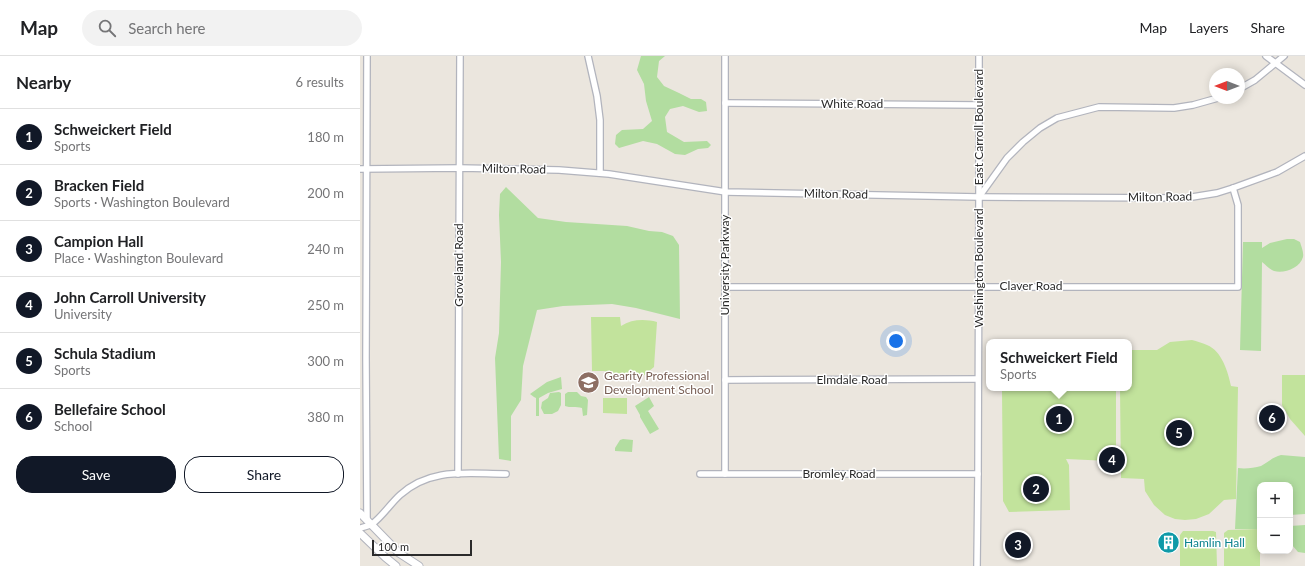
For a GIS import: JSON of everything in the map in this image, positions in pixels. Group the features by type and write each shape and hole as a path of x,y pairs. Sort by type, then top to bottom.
{"street":[{"path":"367,56 367,169 363,357 369,522"},
{"name":"Groveland Road","path":"458,474 460,56"},
{"path":"588,56 597,96 600,120 600,173"},
{"name":"University Parkway","path":"725,56 725,474"},
{"name":"East Carroll Boulevard","path":"979,56 979,197"},
{"path":"1266,56 1305,84"},
{"path":"1245,85 1276,64 1284,56"},
{"name":"Washington Boulevard","path":"977,566 979,197 1007,158 1040,128 1057,118 1099,108 1174,108 1209,101"},
{"name":"White Road","path":"725,103 979,105"},
{"name":"Milton Road","path":"360,169 460,168 559,170 600,173 726,192 979,197 1186,198 1217,193 1233,188 1277,172 1305,156"},
{"name":"Claver Road","path":"725,287 1238,287 1238,205 1233,188"},
{"name":"Elmdale Road","path":"725,380 978,380"},
{"path":"360,528 416,483 430,477 458,474 506,474"},
{"name":"Bromley Road","path":"700,474 978,474"},
{"path":"360,513 399,553 419,566"},
{"path":"360,533 396,566"}],"green space":[{"path":"641,56 665,56 659,61 657,77 664,86 691,99 701,99 706,102 707,111 699,112 683,106 670,109 665,117 667,132 684,142 707,141 711,145 708,148 698,149 685,155 675,154 657,144 643,141 619,148 615,144 616,135 622,130 643,129 652,121 646,101 644,84 637,70"},
{"path":"506,187 538,218 566,222 627,226 649,231 662,232 673,236 679,245 680,319 636,308 612,304 563,306 537,310 523,366 521,400 511,416 511,461 499,459 495,358 499,333 501,262 499,215 500,194"},
{"path":"1294,239 1300,242 1303,257 1299,264 1295,267 1282,272 1272,270 1262,262 1261,351 1240,350 1243,242 1262,242 1262,248 1270,243"},
{"path":"591,317 620,317 621,326 639,320 657,322 654,367 642,377 607,375 605,371 592,371"},
{"path":"1192,340 1198,341 1212,348 1224,362 1231,386 1238,387 1236,499 1224,500 1209,514 1196,519 1175,519 1165,515 1154,505 1145,491 1144,479 1121,478 1120,391 1132,391 1132,350 1157,350 1170,342"},
{"path":"1282,375 1305,375 1305,436 1290,419 1282,405"},
{"path":"561,377 562,389 548,393 539,398 539,416 536,416 536,398 530,394 547,382"},
{"path":"1002,391 1116,391 1116,455 1110,461 1066,459 1069,465 1070,510 1009,512 1003,501"},
{"path":"568,392 577,392 581,396 586,397 588,400 587,415 583,416 582,408 565,406 565,394"},
{"path":"550,393 561,393 561,405 558,411 552,414 544,414 541,408 542,402 548,398"},
{"path":"649,397 654,406 648,411 659,429 650,434 635,406"},
{"path":"603,398 627,398 627,414 603,413"},
{"path":"620,440 633,440 632,452 615,451 615,448"},
{"path":"1281,455 1305,457 1305,514 1293,515 1293,482 1257,482 1257,529 1235,529 1238,468 1261,466 1273,458"},
{"path":"1305,525 1305,553 1298,552 1293,546 1293,526"},
{"path":"1257,529 1257,554 1260,554 1260,566 1224,566 1224,533 1228,530"},
{"path":"1183,531 1216,532 1217,566 1180,566 1180,535"}],"place":[{"name":"Gearity Professional Development School","path":"589,383"},
{"name":"Bellefaire School","path":"1272,418"},
{"name":"Schweickert Field","path":"1059,419"},
{"name":"Schula Stadium","path":"1179,433"},
{"name":"John Carroll University","path":"1112,460"},
{"name":"Bracken Field","path":"1036,489"},
{"name":"Hamlin Hall","path":"1168,543"},
{"name":"Campion Hall","path":"1018,545"}]}
